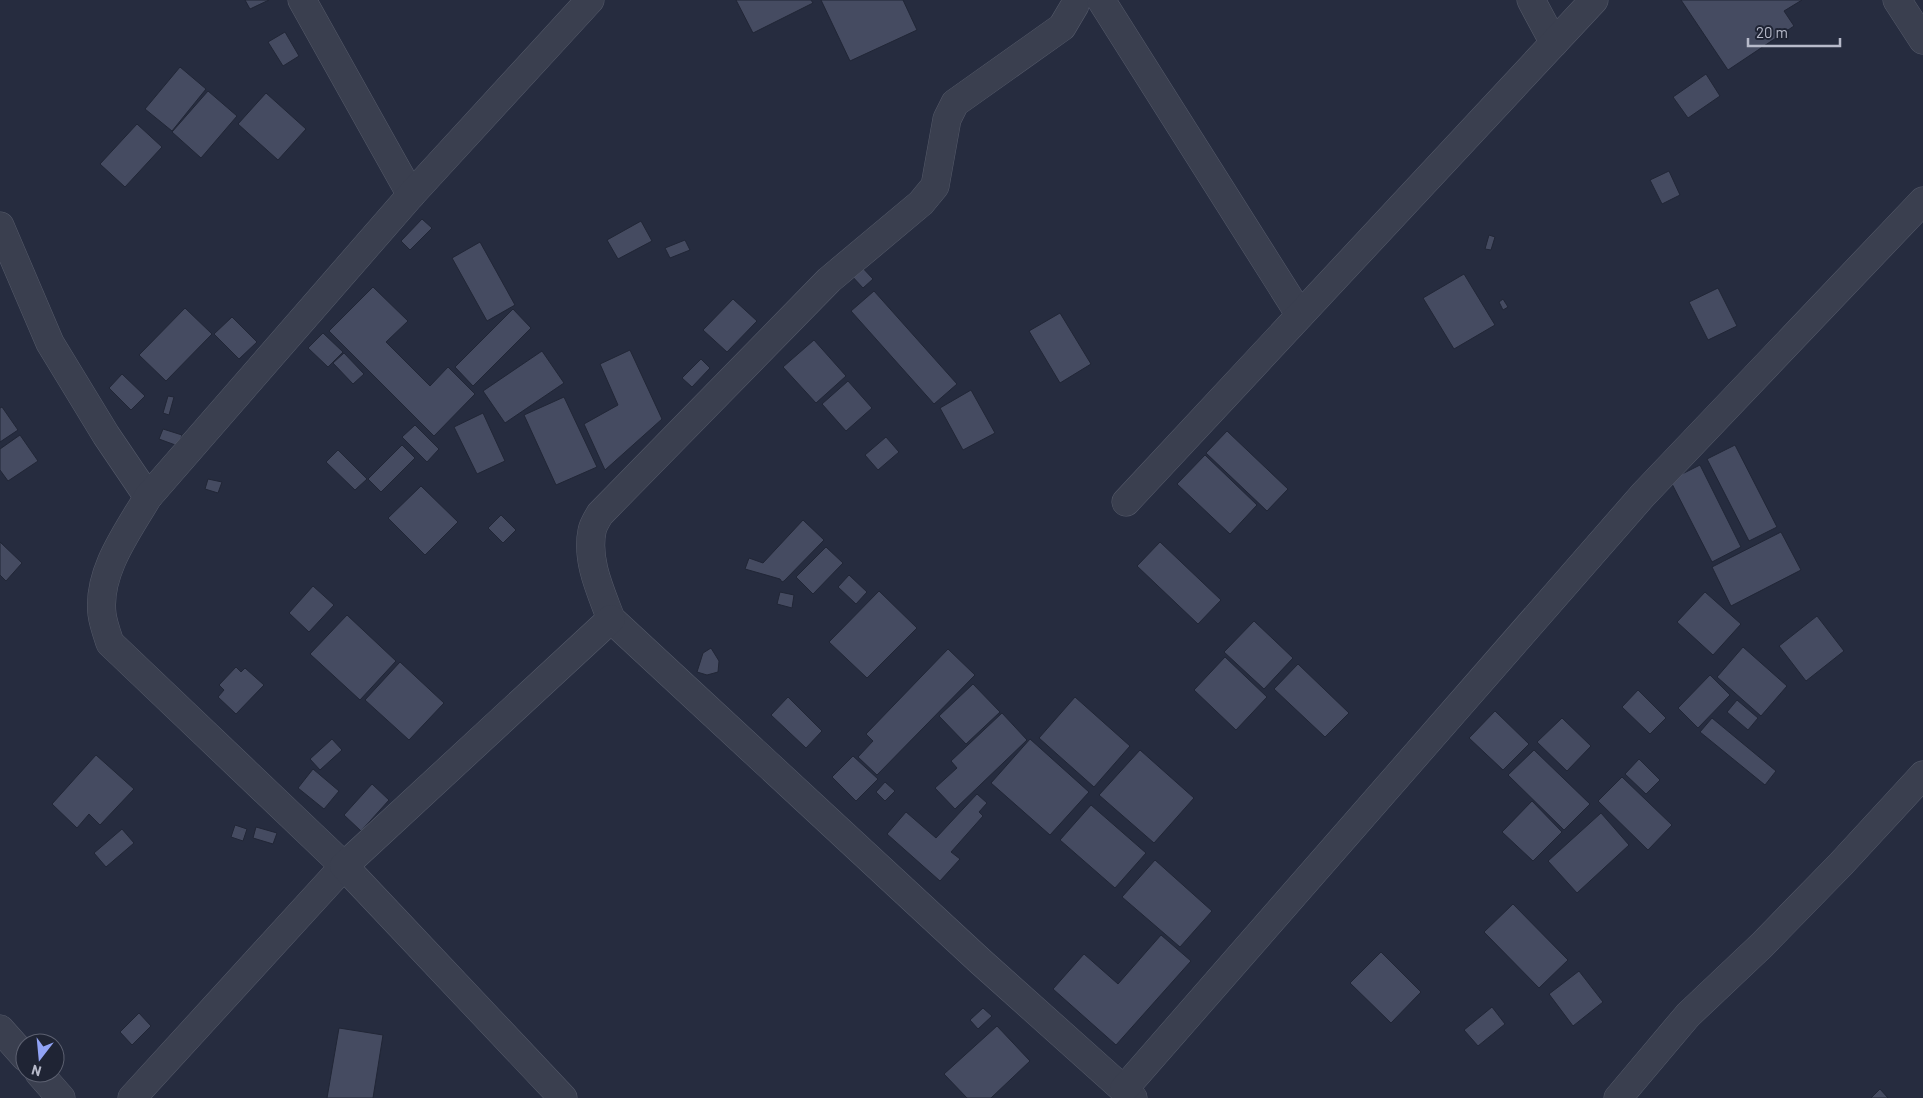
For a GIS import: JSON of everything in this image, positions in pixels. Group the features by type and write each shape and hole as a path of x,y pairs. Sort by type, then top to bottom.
{"street":[{"path":"302,0 411,195"},
{"path":"563,1098 344,866 110,643 102,614 104,582 115,552 148,497 411,195 590,0"},
{"path":"1076,0 1062,27 955,103 947,119 935,186 921,203 829,280 600,514 592,530 591,551 594,571 610,619 980,961 1128,1093 1643,495 1923,201"},
{"path":"1100,0 1300,315"},
{"path":"1531,0 1554,43"},
{"path":"1126,502 1594,0"},
{"path":"1897,0 1923,40"},
{"path":"0,226 50,344 106,435 148,497"},
{"path":"132,1098 344,866 610,619"},
{"path":"1618,1098 1688,1015 1762,945 1841,864 1923,775"},
{"path":"0,1029 15,1046"},
{"path":"48,1083 61,1098"}],"building":[{"path":"245,0 269,0 250,9"},
{"path":"736,0 811,0 813,3 753,33"},
{"path":"821,0 903,0 917,30 850,61"},
{"path":"1681,0 1802,0 1784,11 1794,26 1728,70"},
{"path":"285,32 299,56 283,66 268,42"},
{"path":"180,67 206,89 172,131 145,109"},
{"path":"1706,74 1720,96 1688,118 1673,97"},
{"path":"208,91 237,116 201,158 172,132"},
{"path":"266,93 306,129 278,160 238,124"},
{"path":"137,124 162,147 125,187 100,164"},
{"path":"1669,171 1680,195 1662,204 1650,180"},
{"path":"422,219 432,228 410,250 401,241"},
{"path":"641,221 652,241 618,259 607,240"},
{"path":"1489,235 1495,237 1491,250 1485,249"},
{"path":"685,240 690,250 670,258 665,248"},
{"path":"480,242 515,305 487,321 452,258"},
{"path":"860,265 873,279 863,288 850,274"},
{"path":"1464,274 1495,325 1454,349 1423,298"},
{"path":"373,287 408,321 386,342 430,386 448,367 475,394 434,436 329,331"},
{"path":"1718,288 1737,326 1708,340 1689,302"},
{"path":"874,291 957,384 934,404 851,311"},
{"path":"733,299 757,321 727,352 703,330"},
{"path":"1503,299 1508,307 1503,310 1499,302"},
{"path":"185,308 212,334 166,381 139,355"},
{"path":"513,309 531,328 473,386 455,367"},
{"path":"1060,313 1091,364 1060,383 1029,331"},
{"path":"232,317 257,342 239,359 214,334"},
{"path":"323,333 343,352 328,367 308,348"},
{"path":"814,340 846,376 816,403 783,367"},
{"path":"630,350 662,419 605,470 584,424 618,405 600,364"},
{"path":"542,351 564,383 505,423 483,391"},
{"path":"344,353 364,374 353,384 333,363"},
{"path":"701,359 710,368 692,387 682,378"},
{"path":"122,374 145,396 131,410 109,388"},
{"path":"848,381 872,408 846,431 822,404"},
{"path":"971,390 995,433 963,450 940,408"},
{"path":"168,396 174,397 169,415 163,413"},
{"path":"564,397 597,467 556,485 524,415"},
{"path":"2,407 18,430 0,442 0,408"},
{"path":"483,413 505,461 477,474 454,427"},
{"path":"415,425 439,449 427,462 402,437"},
{"path":"163,429 182,435 178,446 159,439"},
{"path":"1227,431 1288,489 1267,511 1206,453"},
{"path":"20,435 38,461 8,481 0,470 0,449"},
{"path":"886,437 899,452 878,470 865,455"},
{"path":"402,445 415,458 381,492 368,479"},
{"path":"1735,445 1777,527 1749,541 1707,459"},
{"path":"338,450 367,479 355,490 326,462"},
{"path":"1205,455 1257,505 1230,534 1177,484"},
{"path":"1700,465 1741,547 1712,562 1670,480"},
{"path":"208,479 222,482 218,493 205,489"},
{"path":"421,486 458,522 425,555 388,518"},
{"path":"501,515 516,530 503,543 488,528"},
{"path":"803,520 824,540 784,581 782,582 780,579 745,569 749,558 763,563"},
{"path":"1781,532 1801,570 1731,606 1712,567"},
{"path":"0,542 22,563 6,581 0,575"},
{"path":"1160,542 1221,600 1198,624 1137,566"},
{"path":"826,547 843,563 813,594 796,577"},
{"path":"849,575 867,592 856,604 838,587"},
{"path":"313,586 334,605 309,632 289,613"},
{"path":"879,591 917,628 867,678 829,642"},
{"path":"780,592 794,595 792,608 777,604"},
{"path":"1705,592 1741,624 1713,655 1677,622"},
{"path":"347,615 396,661 360,700 310,654"},
{"path":"1817,616 1844,651 1806,681 1779,646"},
{"path":"1254,621 1293,658 1264,689 1224,652"},
{"path":"1743,647 1787,686 1761,716 1717,677"},
{"path":"711,648 719,661 718,672 707,675 697,672 703,653"},
{"path":"948,649 975,675 877,775 858,757 873,741 866,734"},
{"path":"1225,657 1267,697 1236,730 1194,690"},
{"path":"400,662 444,703 409,740 365,700"},
{"path":"1298,664 1349,713 1325,737 1274,689"},
{"path":"236,667 241,672 245,668 264,685 236,714 218,697 224,690 219,685"},
{"path":"1710,675 1730,695 1698,728 1678,708"},
{"path":"973,684 1000,712 966,744 939,716"},
{"path":"1638,690 1666,718 1650,734 1622,707"},
{"path":"788,697 822,731 806,748 771,715"},
{"path":"1075,697 1130,746 1094,787 1039,738"},
{"path":"1737,700 1758,718 1748,730 1727,712"},
{"path":"1495,711 1529,744 1503,770 1469,738"},
{"path":"1002,713 1027,740 955,809 935,788 957,768 951,761"},
{"path":"1562,718 1591,746 1567,771 1537,742"},
{"path":"1712,718 1776,771 1765,785 1700,732"},
{"path":"332,739 342,750 320,770 310,759"},
{"path":"1030,739 1089,792 1050,835 991,783"},
{"path":"1140,750 1194,798 1154,843 1099,795"},
{"path":"1534,750 1590,804 1564,830 1508,775"},
{"path":"96,755 134,789 100,825 89,814 77,828 52,804"},
{"path":"853,756 878,779 856,801 832,777"},
{"path":"1639,759 1660,780 1646,794 1625,774"},
{"path":"313,769 339,791 324,809 298,788"},
{"path":"1622,777 1672,825 1648,850 1598,801"},
{"path":"885,782 895,791 885,801 876,792"},
{"path":"372,784 389,800 361,831 344,815"},
{"path":"977,794 987,803 979,812 983,816 951,852 960,859 940,881 887,834 906,812 936,838"},
{"path":"1532,801 1562,832 1533,861 1502,832"},
{"path":"1091,805 1146,853 1115,888 1060,840"},
{"path":"1601,813 1629,845 1577,893 1548,861"},
{"path":"235,825 247,829 243,841 231,837"},
{"path":"256,827 277,833 273,844 253,838"},
{"path":"122,829 134,843 106,867 94,853"},
{"path":"1155,860 1212,911 1180,947 1122,897"},
{"path":"1513,904 1568,960 1539,988 1484,932"},
{"path":"1161,935 1191,961 1116,1045 1053,989 1084,954 1118,984"},
{"path":"1381,952 1421,992 1391,1023 1350,983"},
{"path":"1579,971 1603,1002 1573,1026 1549,994"},
{"path":"1492,1007 1505,1024 1478,1046 1464,1030"},
{"path":"983,1008 992,1016 978,1029 970,1020"},
{"path":"139,1013 151,1026 132,1045 120,1032"},
{"path":"997,1026 1030,1061 991,1098 967,1098 944,1074"},
{"path":"339,1028 383,1035 373,1098 327,1098"},
{"path":"1880,1089 1888,1098 1871,1098"}]}
